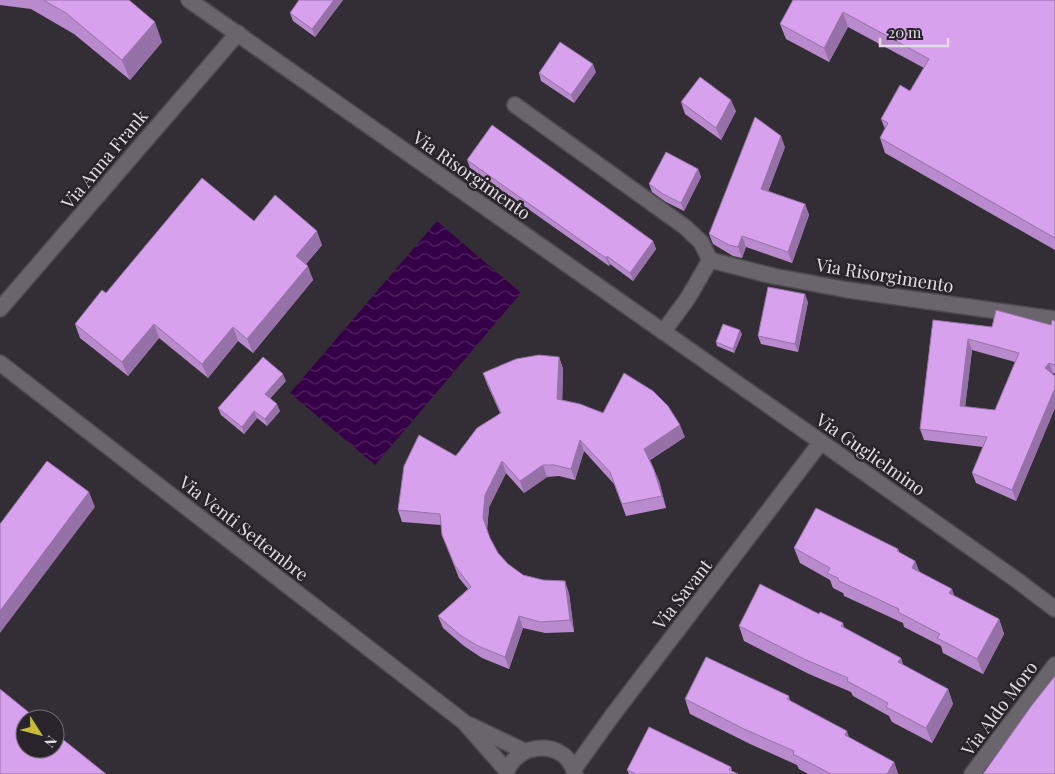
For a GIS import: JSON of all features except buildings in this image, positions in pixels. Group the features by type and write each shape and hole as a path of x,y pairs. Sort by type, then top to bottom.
{"street":[{"name":"Via Risorgimento","path":"189,0 663,332"},
{"name":"Via Anna Frank","path":"0,308 238,33"},
{"path":"515,105 685,227 701,242 710,260 688,298 663,332"},
{"name":"Via Risorgimento","path":"710,260 773,276 848,290 1055,319"},
{"name":"Via Guglielmino","path":"663,332 1018,581 1055,609"},
{"name":"Via Venti Settembre","path":"0,363 464,722 524,751"},
{"name":"Via Savant","path":"574,772 612,716 821,442"},
{"name":"Via Aldo Moro","path":"972,774 1055,665"},
{"name":"Via Venti Settembre","path":"464,722 506,772"},
{"path":"506,772 515,758 524,751 536,747 559,752 568,759 574,772"}],"water":[{"path":"437,221 521,293 375,465 290,393"}]}
